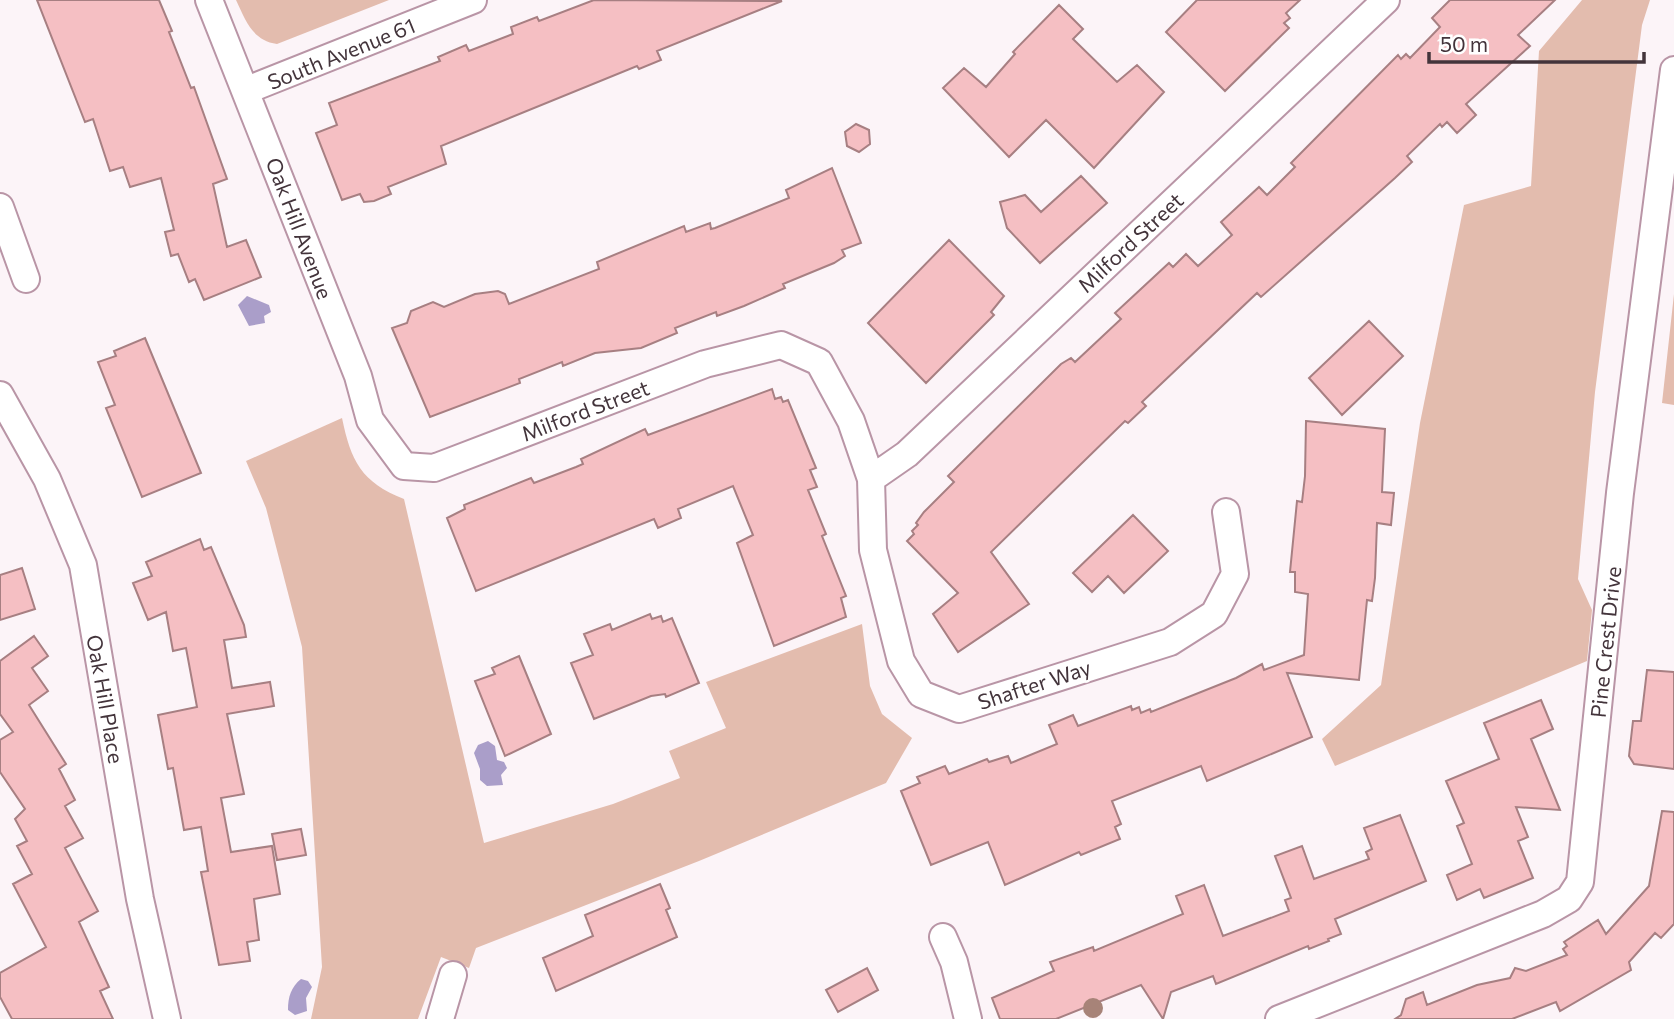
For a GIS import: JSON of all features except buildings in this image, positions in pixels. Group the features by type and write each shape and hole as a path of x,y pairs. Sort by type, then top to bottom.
{"street":[{"name":"Oak Hill Avenue","path":"209,0 247,90 358,376 370,420 393,455"},
{"name":"South Avenue 61","path":"247,90 474,0"},
{"name":"Milford Street","path":"871,479 907,454 1386,0"},
{"name":"Pine Crest Drive","path":"1279,1019 1543,914 1569,899 1580,882 1620,493 1674,70"},
{"path":"0,206 26,279"},
{"name":"Milford Street","path":"393,455 404,466 433,468 705,364 781,345 820,362"},
{"name":"Shafter Way","path":"820,362 851,421 871,479 873,550 901,661 921,694 959,709 1170,642 1214,614 1235,573 1226,512"},
{"name":"Oak Hill Place","path":"0,395 47,479 83,565 140,899 167,1019"},
{"path":"943,937 954,962 968,1019"},
{"path":"440,1019 453,975"}],"shaded area":[{"path":"236,0 389,0 277,44 256,34"},
{"path":"1582,0 1650,0 1642,25 1595,392 1578,579 1592,610 1587,661 1335,766 1322,739 1381,685 1420,423 1464,205 1531,186 1539,51"},
{"path":"1674,294 1674,405 1662,403"},
{"path":"247,296 269,305 271,312 264,316 265,323 249,326 238,305"},
{"path":"342,418 349,446 360,468 377,485 404,499 484,843 613,804 680,778 669,751 726,728 706,682 862,624 870,686 882,714 912,738 886,783 699,861 476,948 469,968 441,957 418,1019 311,1019 322,967 302,647 266,508 246,461"},
{"path":"488,741 495,746 497,760 504,762 507,768 501,775 503,785 487,786 480,780 480,769 474,753 478,745"},
{"path":"301,979 308,981 312,987 306,998 307,1011 295,1015 288,1010 289,1001 292,989"}]}
